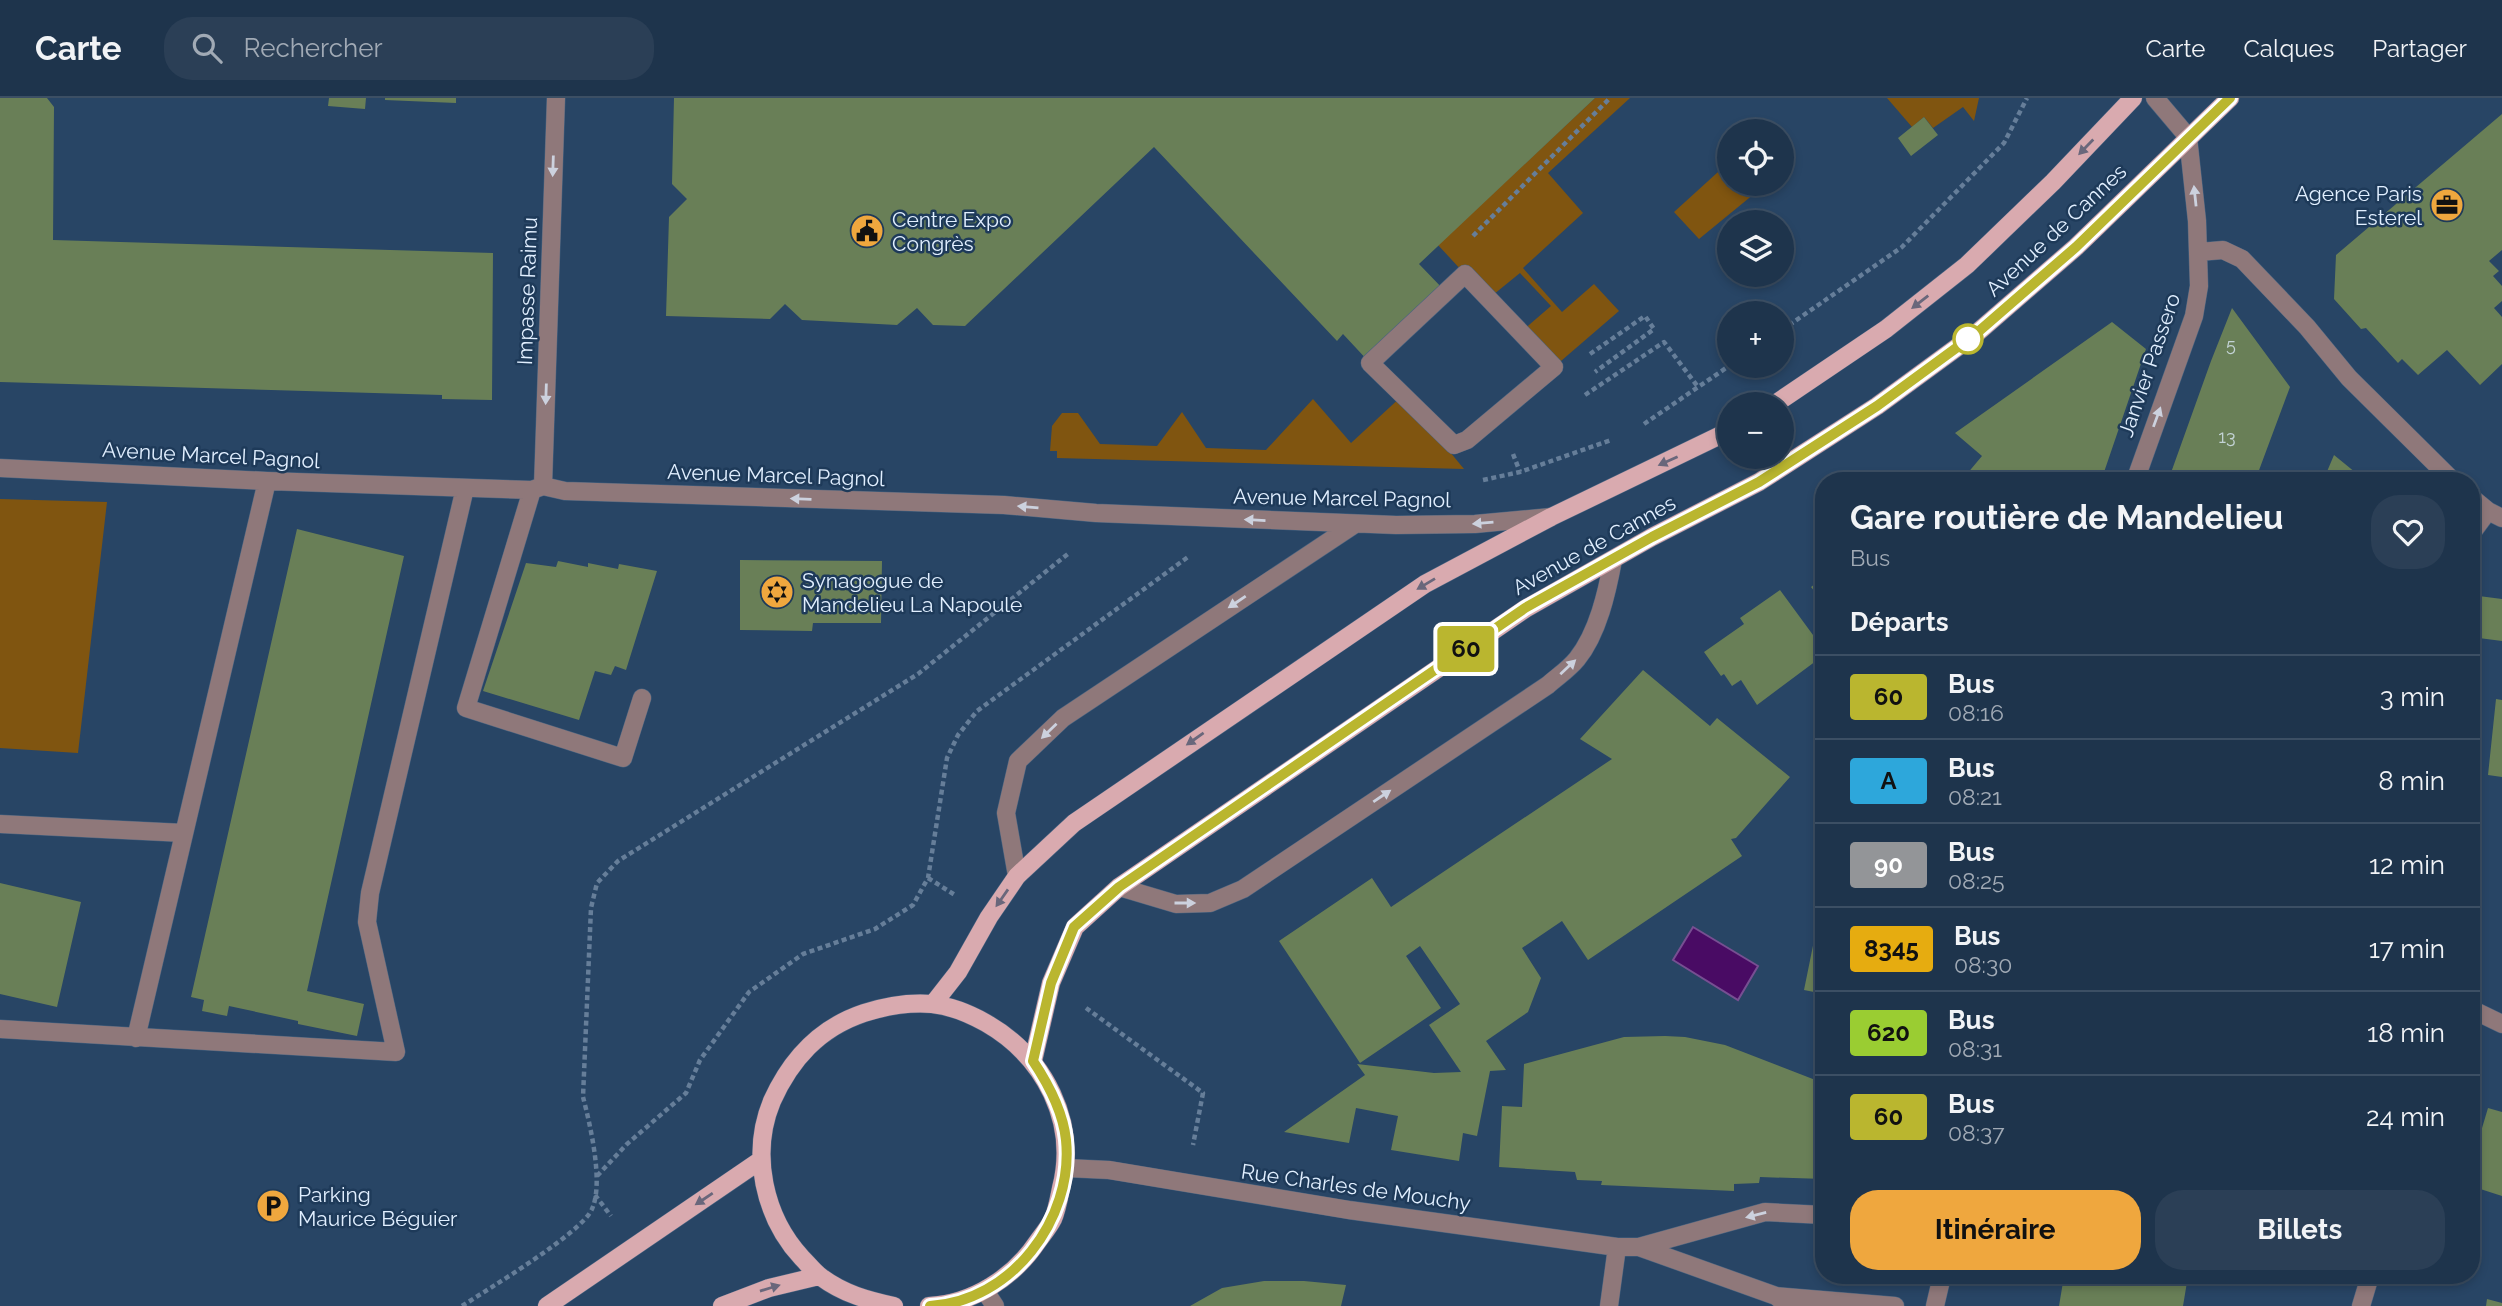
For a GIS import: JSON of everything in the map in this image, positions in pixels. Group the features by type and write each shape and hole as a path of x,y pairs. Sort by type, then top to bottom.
{"main road":[{"name":"Avenue de Cannes","path":"1793,392 1886,329 1967,265 2053,182 2133,98"},
{"name":"Avenue de Cannes","path":"1033,1061 1051,983 1074,927 1119,887 1525,608 1652,537 1759,482 1877,406 1978,332 2076,247 2230,98"},
{"name":"Avenue de Cannes","path":"933,1004 958,972 989,917 1017,876 1074,823 1425,584 1551,517 1717,437"},
{"path":"894,1306 858,1298 819,1276 789,1244 769,1205 761,1160 766,1116 783,1077 810,1042 847,1019 889,1005 933,1004 970,1014 993,1027 1005,1034 1033,1061 1049,1085 1060,1112 1066,1139 1066,1168 1054,1217 1026,1260 990,1298 929,1306"},
{"path":"547,1306 761,1160"},
{"path":"722,1306 769,1288 819,1276"}],"street":[{"name":"Impasse Raimu","path":"556,98 538,488 466,708 622,758 642,698"},
{"path":"2155,98 2188,137"},
{"name":"Janvier Passero","path":"2138,472 2194,316 2199,286 2199,252 2188,137"},
{"path":"2199,252 2223,250 2242,259 2307,327 2349,378 2444,472"},
{"path":"1465,274 1554,367 1467,440 1454,445 1370,363 1465,274"},
{"name":"Avenue Marcel Pagnol","path":"0,468 267,481 1003,505 1096,513 1355,524 1475,524 1551,517"},
{"path":"136,1038 267,481"},
{"path":"0,1029 396,1052 368,922 370,893 465,488"},
{"path":"2480,504 2495,515 2480,527"},
{"path":"1017,876 1006,813 1018,761 1063,718 1355,524"},
{"path":"1119,887 1176,904 1210,903 1243,889 1266,874 1548,685 1577,659 1606,601 1613,560"},
{"path":"0,824 184,833"},
{"path":"2480,1013 2502,1024"},
{"name":"Rue Charles de Mouchy","path":"1066,1168 1109,1170 1349,1210 1616,1247 1639,1247 1765,1212 1815,1215"},
{"path":"1609,1306 1616,1247"},
{"name":"Rue Charles de Mouchy","path":"1639,1247 1782,1301 1895,1306"},
{"path":"1935,1306 1940,1284"},
{"path":"2361,1306 2368,1284"}],"path":[{"path":"1469,240 1611,98"},
{"path":"1794,322 1902,247 2004,143 2027,98"},
{"path":"1589,355 1644,316 1654,329 1592,374"},
{"path":"1580,398 1664,342 1698,387"},
{"path":"1510,448 1520,472"},
{"path":"462,1306 572,1232 592,1210 597,1176 590,1124 583,1097 591,908 597,883 618,861 918,674 1084,540 1096,513"},
{"path":"597,1176 627,1144 686,1093 700,1060 749,992 803,954 875,929 913,905 928,878 947,758 958,735 977,712 1206,544 1207,517"},
{"path":"928,878 989,917"},
{"path":"1051,983 1203,1093 1185,1184"}],"shaded area":[{"path":"1595,98 1630,98 1548,173 1583,213 1523,268 1562,312 1594,284 1619,311 1554,367 1522,331 1551,306 1520,273 1488,299 1438,245"},
{"path":"1887,98 1979,98 1974,121 1963,107 1933,128 1924,117 1912,127"},
{"path":"1717,173 1717,196 1752,196 1734,210 1717,210 1717,224 1699,239 1674,212"},
{"path":"1403,395 1464,469 1057,458 1057,451 1050,451 1052,426 1062,413 1078,413 1100,444 1157,446 1182,412 1206,448 1266,450 1313,399 1351,443"},
{"path":"0,499 107,502 78,753 0,748"},
{"path":"1693,927 1758,966 1738,1000 1673,960"}],"building":[{"path":"0,98 47,98 54,107 53,240 493,253 492,400 442,399 442,395 0,382"},
{"path":"329,98 366,98 365,109 328,106"},
{"path":"456,98 456,103 385,100"},
{"name":"Centre Expo Congrès","path":"674,98 1595,98 1419,264 1446,292 1370,363 1343,334 1337,341 1154,147 965,326 933,325 917,308 897,325 802,320 785,304 770,319 666,316 669,217 687,199 672,184"},
{"path":"2502,114 2502,250 2489,261 2499,271 2493,276 2502,286 2502,301 2494,308 2502,317 2502,364 2480,385 2447,350 2418,375 2402,359 2398,363 2366,328 2361,329 2334,299 2336,255"},
{"path":"1924,117 1938,135 1911,156 1898,138"},
{"path":"2232,308 2290,387 2258,472 2171,472"},
{"path":"2112,322 2146,349 2104,472 1969,472 1982,456 1955,433"},
{"path":"2334,455 2355,472 2327,472"},
{"path":"297,529 404,556 307,991 364,1004 357,1036 229,1006 227,1016 202,1011 204,1000 191,997"},
{"path":"740,560 882,561 881,623 813,623 812,631 740,630"},
{"path":"558,561 618,569 619,564 657,571 626,670 615,666 611,675 595,671 579,720 483,691 526,563 556,567"},
{"path":"1780,590 1815,638 1815,662 1757,705 1741,680 1732,686 1724,674 1721,676 1704,652 1744,624 1740,618"},
{"path":"2480,596 2502,599 2502,641 2480,638"},
{"path":"1643,670 1710,726 1717,718 1790,777 1736,838 1731,839 1742,856 1588,960 1562,921 1522,948 1541,978 1528,1012 1486,1041 1506,1070 1490,1071 1477,1136 1463,1133 1459,1161 1391,1150 1398,1116 1356,1108 1349,1143 1284,1132 1365,1075 1357,1064 1434,1073 1461,1072 1429,1025 1460,1004 1420,946 1406,956 1441,1008 1360,1063 1279,941 1372,878 1391,907 1612,759 1580,739"},
{"path":"2496,699 2502,700 2502,777 2488,775"},
{"path":"0,883 81,902 57,1007 0,994"},
{"path":"1815,936 1815,992 1804,990"},
{"path":"1624,1037 1685,1037 1725,1045 1815,1080 1815,1179 1760,1177 1759,1183 1734,1184 1734,1191 1601,1185 1602,1181 1577,1180 1575,1172 1499,1167 1502,1106 1522,1107 1524,1064"},
{"path":"2488,1108 2502,1112 2502,1196 2480,1189 2480,1135"},
{"path":"1264,1281 1346,1285 1341,1306 1190,1306 1222,1288"},
{"path":"2063,1284 2187,1284 2183,1306 2059,1306"},
{"path":"2487,1299 2502,1303 2502,1306 2486,1306"}],"bus line":[{"name":"60","path":"930,1306 944,1305 985,1291 1026,1260 1054,1217 1066,1168 1066,1139 1060,1112 1049,1085 1033,1061 1051,983 1074,927 1119,887 1525,608 1652,537 1759,482 1877,406 1978,332 2076,247 2230,98"}],"place":[{"name":"Agence Paris Esterel","path":"2447,205"},
{"name":"Centre Expo Congrès","path":"867,231"},
{"name":"Synagogue de Mandelieu La Napoule","path":"777,592"},
{"name":"Parking Maurice Béguier","path":"273,1206"}]}
